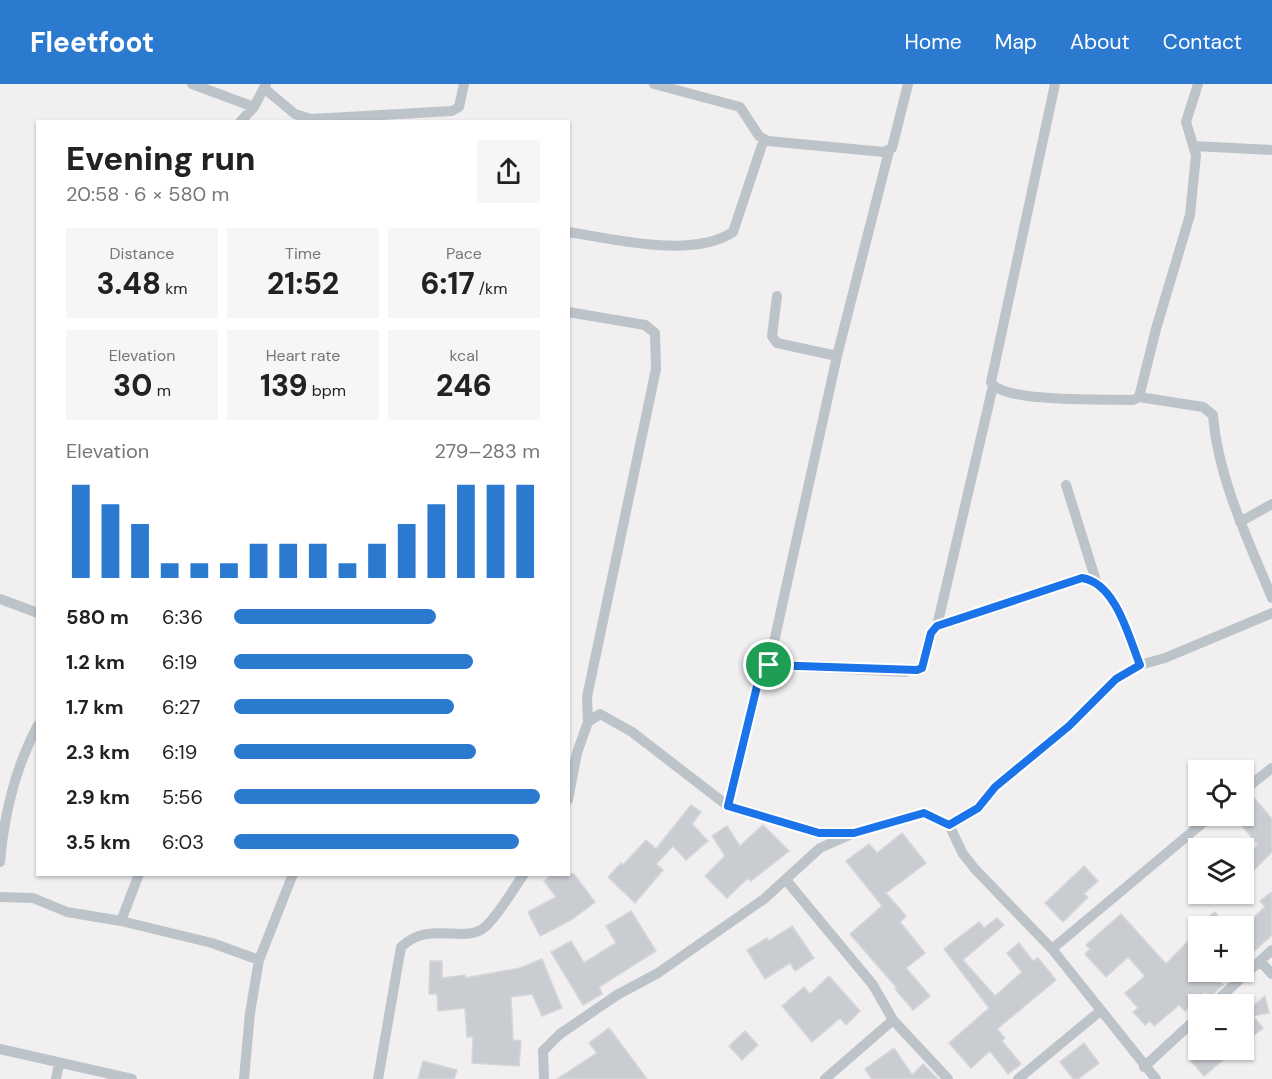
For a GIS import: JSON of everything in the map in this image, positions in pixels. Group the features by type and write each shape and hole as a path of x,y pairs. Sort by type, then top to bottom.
{"street":[{"path":"192,84 254,107"},
{"path":"242,120 254,107 266,86 303,118 399,119 456,110 461,104 464,84"},
{"path":"654,84 740,106 764,140 889,151"},
{"path":"728,806 759,678 769,665 837,356 908,84"},
{"path":"769,665 917,670 922,668 931,633 937,626 993,386 990,377 1035,187 1055,84"},
{"path":"1139,397 1156,329 1190,215 1196,155 1186,122 1198,84"},
{"path":"570,232 650,245 720,241 733,232 764,140"},
{"path":"1194,146 1272,150"},
{"path":"777,296 772,336 777,343 837,356"},
{"path":"570,312 645,325 655,333 656,348 656,369 587,697 588,722 577,753 570,790"},
{"path":"993,386 1022,396 1133,400 1139,397 1203,407 1213,415 1215,435 1240,522 1272,598"},
{"path":"1066,485 1097,584 1116,609 1140,665"},
{"path":"1240,522 1272,504"},
{"path":"937,626 1070,581 1082,578 1097,584"},
{"path":"0,599 36,612"},
{"path":"949,825 978,808 995,787 1069,726 1116,679 1140,665 1165,658 1272,613"},
{"path":"588,722 600,714 632,732 728,806 819,833 854,833"},
{"path":"0,862 2,840 21,760 36,728"},
{"path":"1254,782 1272,768"},
{"path":"543,1078 543,1051 560,1034 706,940 764,899 820,848 854,833 924,813 949,825 963,854 975,869 1052,949 1099,1012 1156,1079"},
{"path":"1052,949 1199,826"},
{"path":"121,921 138,876"},
{"path":"244,1079 250,1013 259,960 292,876"},
{"path":"378,1079 401,947 412,937 426,933 474,933 484,927 522,876"},
{"path":"786,880 873,985 893,1020 948,1079"},
{"path":"0,897 33,898 67,912 121,921 212,943 259,960"},
{"path":"1224,994 1272,950"},
{"path":"1260,961 1272,974"},
{"path":"1018,1079 1099,1012"},
{"path":"825,1079 893,1020"},
{"path":"1144,1066 1188,1026"},
{"path":"0,1049 132,1079"},
{"path":"56,1079 59,1064"}],"building":[{"path":"1254,798 1272,819 1272,852 1254,870 1254,849 1258,845 1242,826 1254,826"},
{"path":"691,805 701,812 692,824 708,841 686,860 673,846 656,864 663,870 635,903 608,877 621,863 623,865 646,840 656,849"},
{"path":"763,825 789,851 751,881 748,878 727,898 705,876 725,856 712,836 727,826 740,846"},
{"path":"902,833 926,863 886,893 906,916 900,922 925,953 906,968 930,996 913,1010 850,934 882,906 846,861 869,844 877,853"},
{"path":"1084,866 1098,881 1084,894 1088,897 1063,922 1045,903"},
{"path":"574,874 595,902 571,920 540,936 528,912 556,897 544,881 550,876"},
{"path":"1272,892 1272,935 1254,951 1254,917 1265,907 1260,901"},
{"path":"631,911 656,951 599,987 602,994 583,1005 551,952 571,941 584,963 616,943 606,926"},
{"path":"1121,914 1166,964 1188,941 1188,982 1220,982 1223,985 1213,994 1205,992 1188,994 1188,1008 1185,1011 1179,1005 1154,1026 1150,1021 1145,1025 1133,1012 1138,1008 1125,993 1145,976 1128,957 1106,977 1085,954 1090,949 1086,945"},
{"path":"997,918 1004,925 963,960 995,996 1022,972 1007,953 1019,943 1033,961 1038,958 1056,980 997,1029 1005,1038 1002,1041 1021,1064 1008,1074 990,1051 971,1068 949,1043 989,1008 944,949 979,922 984,928"},
{"path":"792,926 814,958 795,971 790,963 765,979 747,950 767,938 769,941"},
{"path":"542,959 562,1008 542,1016 532,994 511,997 513,1040 521,1041 519,1066 472,1063 473,1037 467,1037 465,1008 438,1011 437,994 429,994 430,961 442,961 442,978 465,975 465,978 520,968"},
{"path":"829,976 860,1011 846,1025 840,1018 812,1042 782,1006 804,987 810,994"},
{"path":"1265,996 1269,1013 1254,1016 1254,1005"},
{"path":"1254,1017 1263,1028 1254,1035"},
{"path":"609,1028 647,1079 557,1079 597,1053 589,1043"},
{"path":"745,1031 758,1045 742,1060 729,1046"},
{"path":"1084,1043 1099,1063 1078,1079 1073,1079 1060,1062"},
{"path":"894,1048 912,1075 923,1064 938,1079 872,1079 865,1069"},
{"path":"1192,1060 1223,1060 1204,1076"},
{"path":"423,1061 457,1070 454,1079 418,1079"}],"route":[{"path":"1082,578 1090,579 1104,590 1116,609 1140,665 1116,679 1069,726 995,787 978,808 949,825 924,813 910,815 854,833 819,833 728,806 759,678 762,670 769,665 906,672 917,670 922,668 927,656 931,633 937,626 1029,593 1082,578"}]}
